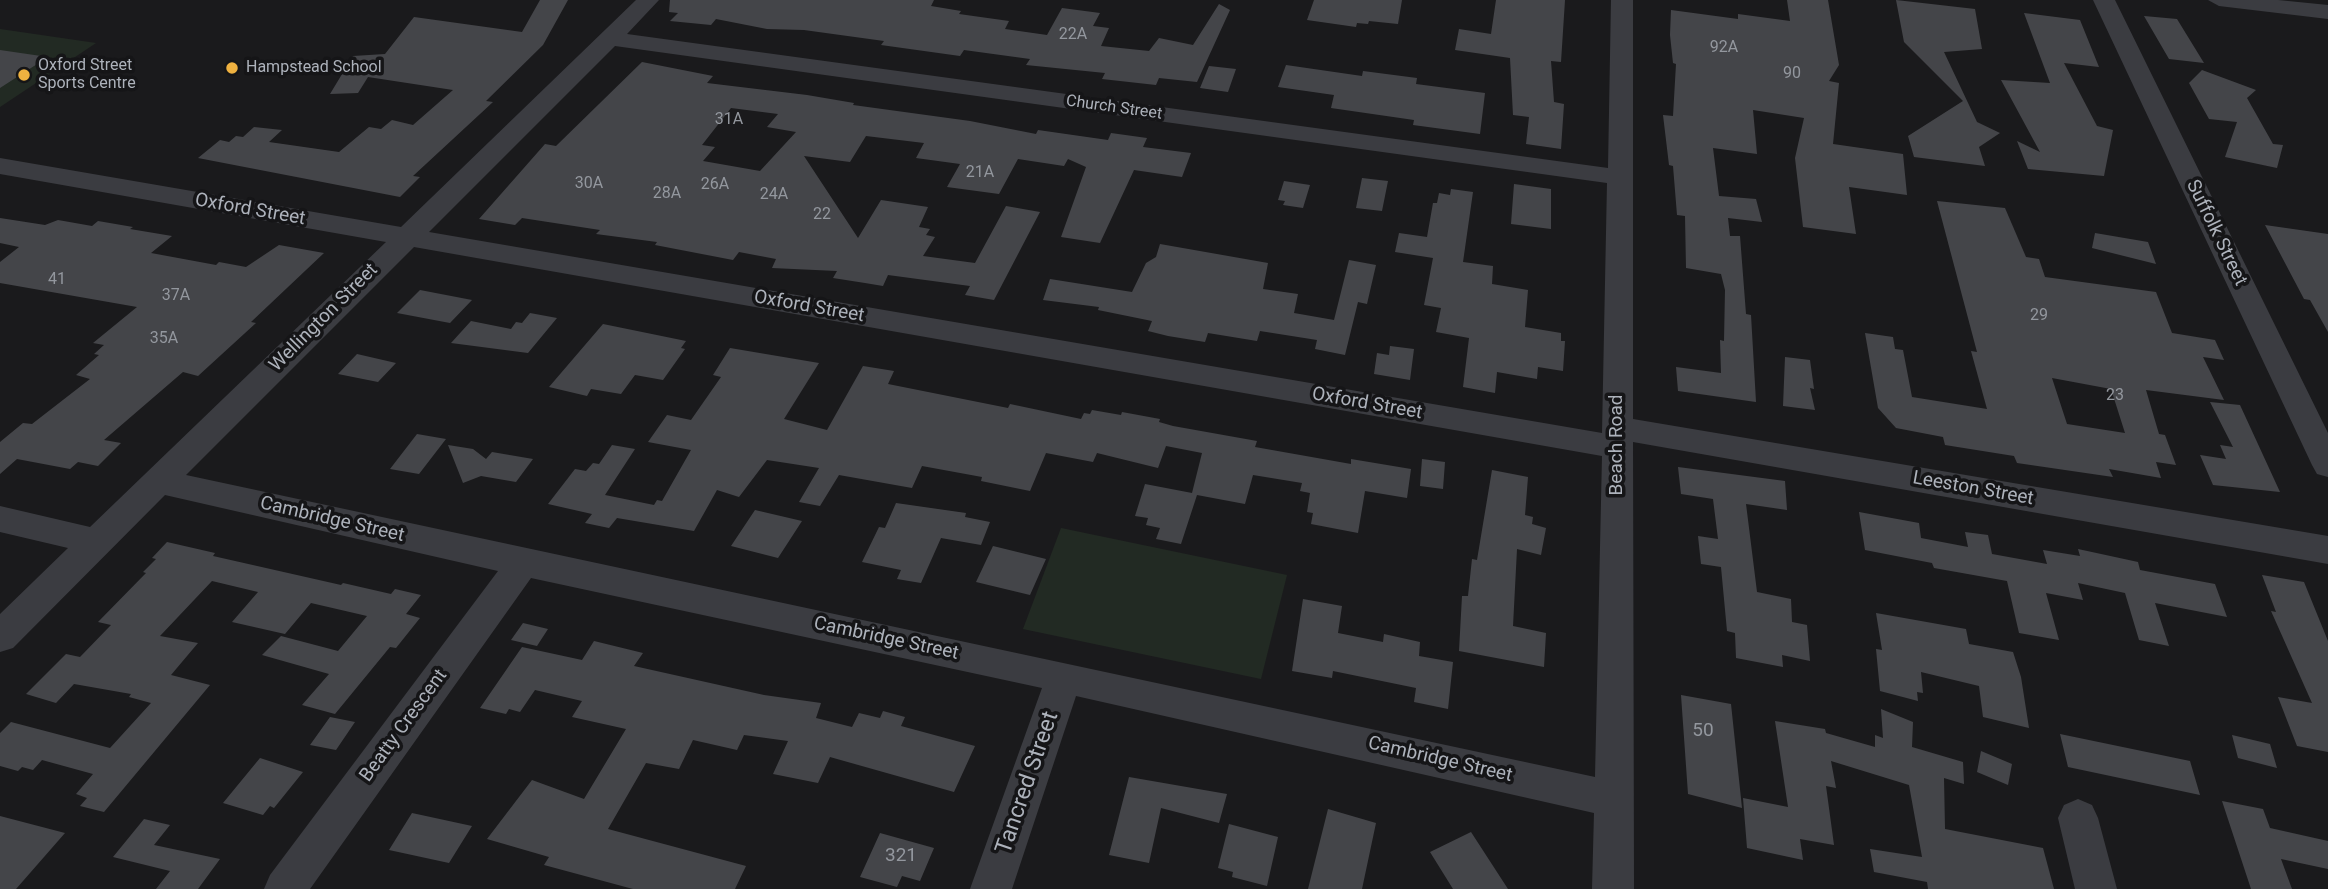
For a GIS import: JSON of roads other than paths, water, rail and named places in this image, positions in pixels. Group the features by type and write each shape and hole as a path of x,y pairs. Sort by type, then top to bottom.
{"street":[{"name":"Wellington Street","path":"0,638 648,0"},
{"name":"Beach Road","path":"1613,889 1622,0"},
{"name":"Suffolk Street","path":"2104,0 2328,465"},
{"path":"2219,0 2328,12"},
{"name":"Church Street","path":"609,38 1620,177"},
{"name":"Oxford Street","path":"0,166 406,237 1618,438"},
{"name":"Leeston Street","path":"1618,438 2328,550"},
{"name":"Cambridge Street","path":"159,481 523,563 1064,677 1614,799"},
{"path":"0,519 97,542"},
{"name":"Beatty Crescent","path":"285,889 523,563"},
{"name":"Tancred Street","path":"991,889 1064,677"},
{"path":"2078,818 2096,889"}],"place":[{"name":"Hampstead School","path":"232,68"},
{"name":"Oxford Street Sports Centre","path":"24,75"}]}
